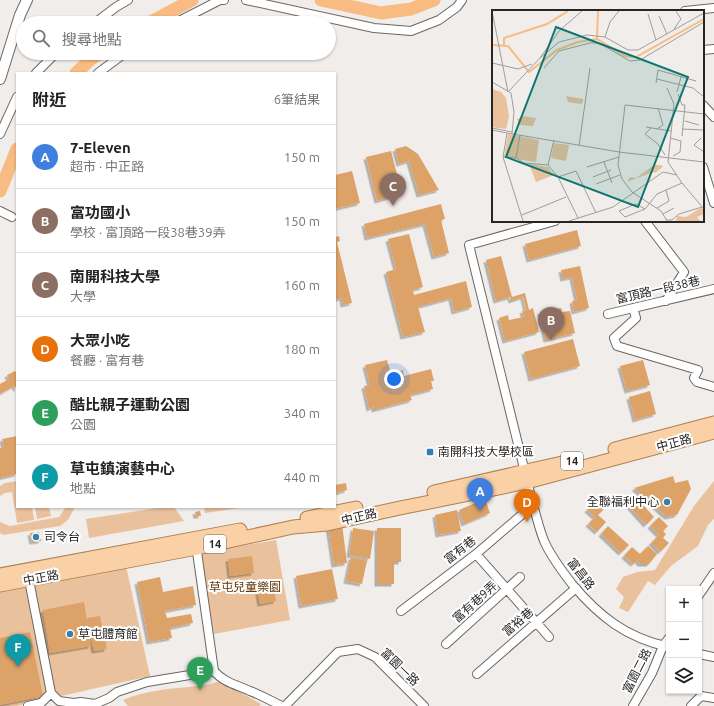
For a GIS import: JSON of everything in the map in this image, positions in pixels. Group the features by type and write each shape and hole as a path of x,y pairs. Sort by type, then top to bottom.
{"main road":[{"name":"中正路","path":"526,477 600,454 714,423"},
{"name":"中正路","path":"0,585 29,580 325,515 526,477 714,432"},
{"name":"中正路","path":"0,575 196,543"}],"street":[{"path":"19,16 27,0"},
{"path":"104,16 128,0"},
{"path":"189,16 214,3 224,0"},
{"path":"246,0 319,16"},
{"path":"336,20 374,28 411,31 439,20 457,7 462,0"},
{"path":"695,10 714,8"},
{"path":"0,79 16,27"},
{"path":"704,50 714,49"},
{"path":"37,72 49,60"},
{"path":"99,72 116,60"},
{"path":"0,134 16,99"},
{"path":"704,106 714,117"},
{"path":"704,170 714,203"},
{"path":"0,211 15,218"},
{"name":"富昌路","path":"551,222 469,245 533,505 545,543 560,570 589,604 606,619 629,633 666,647"},
{"path":"646,222 684,272 666,300"},
{"name":"富頂路一段38巷","path":"608,314 714,289"},
{"path":"633,308 636,318 614,338 617,346 698,370 694,378 697,382 714,386"},
{"name":"富有巷","path":"401,612 476,554 533,505"},
{"path":"196,543 214,671 218,676 228,682 282,706"},
{"path":"476,554 508,588 549,637"},
{"path":"702,591 714,573"},
{"name":"富有巷9弄","path":"446,644 520,577"},
{"path":"29,580 51,693 59,701 95,704 109,698 116,692 147,682 214,671"},
{"name":"富裕巷","path":"477,674 576,588"},
{"name":"富園二路","path":"633,706 666,647"},
{"name":"富園一路","path":"285,706 338,652 358,648 375,657 424,706"},
{"path":"702,655 714,657"},
{"path":"28,706 41,703 51,693"},
{"path":"691,706 701,696 714,698"}],"green space":[{"path":"16,481 16,508 32,508 34,520 17,523 12,492 5,493 0,496 0,486 5,483"},
{"path":"714,481 714,519 708,525 698,546 671,566 655,585 648,581 628,612 619,608 624,597 616,589 623,577 637,572 655,570 694,506"},
{"path":"35,508 49,508 51,516 37,519"},
{"path":"65,508 74,508 68,520 60,526 3,535 0,533 0,522 10,526 59,517"},
{"path":"158,508 175,508 184,521 89,538 86,519"},
{"path":"204,508 239,508 205,513"},
{"name":"草屯兒童樂園","path":"276,540 290,620 214,634 200,553"},
{"name":"草屯體育館","path":"126,566 150,676 17,706 0,706 0,591"},
{"path":"220,681 261,704 259,706 128,706 123,700 147,692 212,684"}],"building":[{"path":"406,146 418,154 439,190 419,195 409,161 399,164 395,149"},
{"path":"391,151 402,194 377,201 366,157"},
{"path":"352,171 360,203 336,209 336,175"},
{"path":"441,204 445,219 441,220 449,253 434,257 425,224 367,238 364,224"},
{"path":"577,230 581,246 529,260 525,244"},
{"path":"409,234 423,287 413,290 414,295 466,281 472,307 454,312 451,298 418,307 425,332 403,337 386,272 396,269 388,239"},
{"path":"339,236 340,241 337,242 352,303 343,305 342,298 336,300 336,237"},
{"path":"501,256 512,297 525,293 529,310 533,308 539,332 505,341 499,318 508,315 509,320 524,317 522,311 526,310 523,297 511,301 510,297 496,301 486,260"},
{"path":"580,266 589,308 574,312 572,301 577,300 572,277 563,279 561,270"},
{"path":"561,308 562,312 570,311 575,333 546,340 540,312"},
{"path":"573,339 580,366 531,379 524,352"},
{"path":"387,360 391,373 403,370 404,376 431,369 434,381 431,381 433,389 410,395 412,400 374,410 374,407 369,409 364,386 370,385 365,365"},
{"path":"643,360 650,385 627,391 620,366"},
{"path":"15,371 16,372 16,389 14,386 0,394 0,384 9,379 7,375"},
{"path":"650,391 656,414 635,420 629,397"},
{"path":"16,436 16,474 0,478 0,448 4,447 2,439"},
{"name":"全聯福利中心","path":"673,476 675,483 688,480 691,489 677,515 667,517 634,488"},
{"path":"346,483 347,490 337,493 336,485"},
{"path":"636,497 654,517 646,525 628,505"},
{"path":"485,499 490,513 464,524 459,510"},
{"path":"596,500 605,508 598,515 606,522 597,532 588,524 595,517 587,510"},
{"path":"457,510 461,531 438,535 435,515"},
{"path":"200,511 201,516 196,516 195,512"},
{"path":"659,517 668,526 663,531 666,534 663,538 669,543 660,552 651,543 659,535 650,526"},
{"path":"342,524 347,563 334,565 328,526"},
{"path":"608,526 629,545 621,553 601,534"},
{"path":"353,528 374,531 370,559 349,555"},
{"path":"377,528 401,528 401,562 394,562 394,584 377,584"},
{"name":"司令台","path":"39,532 41,541 32,542 30,533"},
{"path":"648,546 657,554 649,564 640,564 637,561 633,564 624,556 632,547 640,554"},
{"path":"252,556 254,573 230,576 228,559"},
{"path":"351,557 367,561 362,584 346,581"},
{"path":"332,569 338,599 301,606 296,576"},
{"path":"160,577 163,592 193,586 196,605 165,611 167,618 191,614 193,623 170,628 172,638 149,642 137,582"},
{"path":"274,589 276,601 260,604 258,592"},
{"path":"84,602 91,646 50,653 43,610"},
{"path":"100,616 107,649 94,651 87,618"},
{"path":"30,632 43,696 0,705 0,638"}],"waterway":[{"path":"162,16 192,0"},
{"path":"321,0 381,13 411,9 434,0"},
{"path":"77,72 90,60"},
{"path":"0,191 16,151"}],"place":[{"name":"南開科技大學","path":"393,206"},
{"name":"富功國小","path":"551,340"},
{"name":"南開科技大學校區","path":"430,452"},
{"name":"全聯福利中心","path":"667,502"},
{"name":"7-Eleven","path":"480,511"},
{"name":"大眾小吃","path":"527,522"},
{"name":"司令台","path":"36,537"},
{"name":"草屯體育館","path":"70,634"},
{"name":"草屯鎮演藝中心","path":"18,667"},
{"name":"酷比親子運動公園","path":"200,690"}]}
